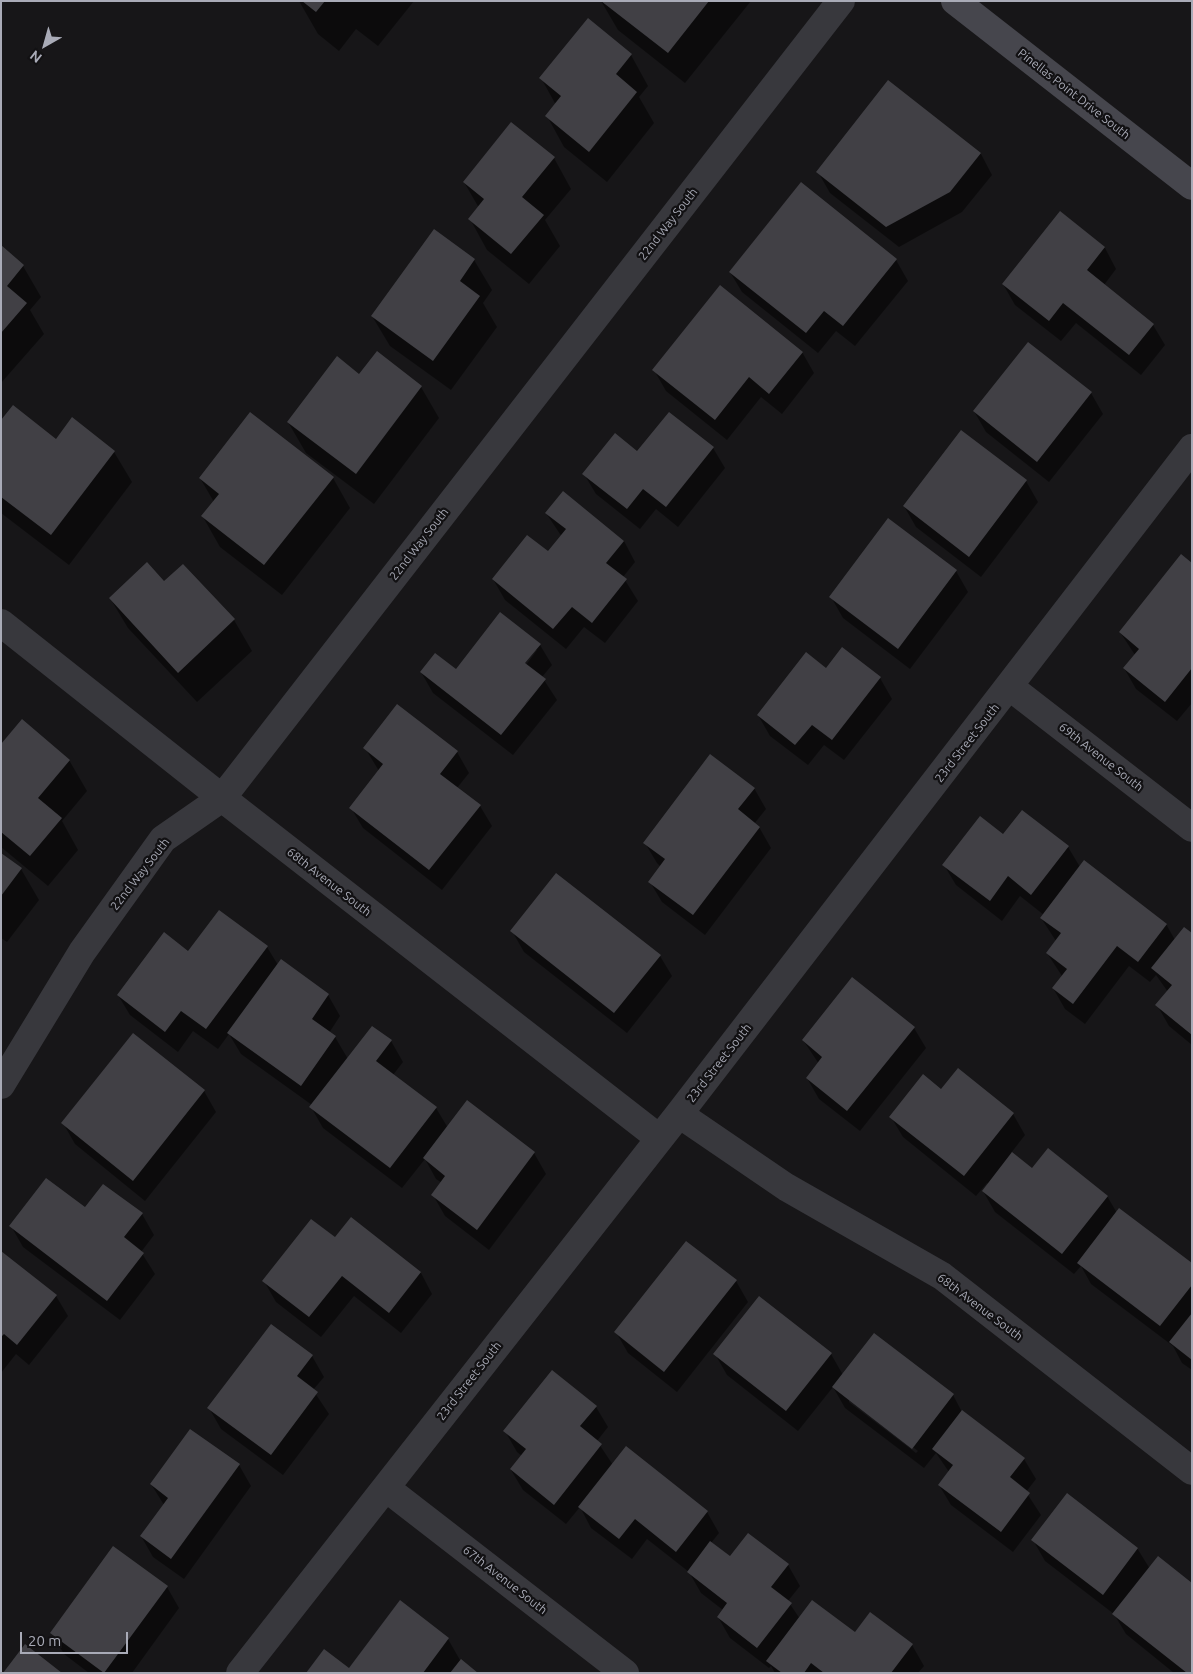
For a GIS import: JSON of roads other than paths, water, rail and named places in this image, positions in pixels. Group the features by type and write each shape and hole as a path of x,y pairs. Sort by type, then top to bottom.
{"street":[{"name":"22nd Way South","path":"1,1085 82,952 163,839 222,798 841,1"},
{"name":"Pinellas Point Drive South","path":"955,1 1192,186"},
{"name":"23rd Street South","path":"240,1673 679,1114 1010,687 1192,448"},
{"name":"68th Avenue South","path":"1,623 222,798 659,1138"},
{"name":"69th Avenue South","path":"1010,687 1192,828"},
{"name":"68th Avenue South","path":"679,1114 786,1187 942,1276 1192,1471"},
{"name":"67th Avenue South","path":"386,1488 625,1673"}]}
